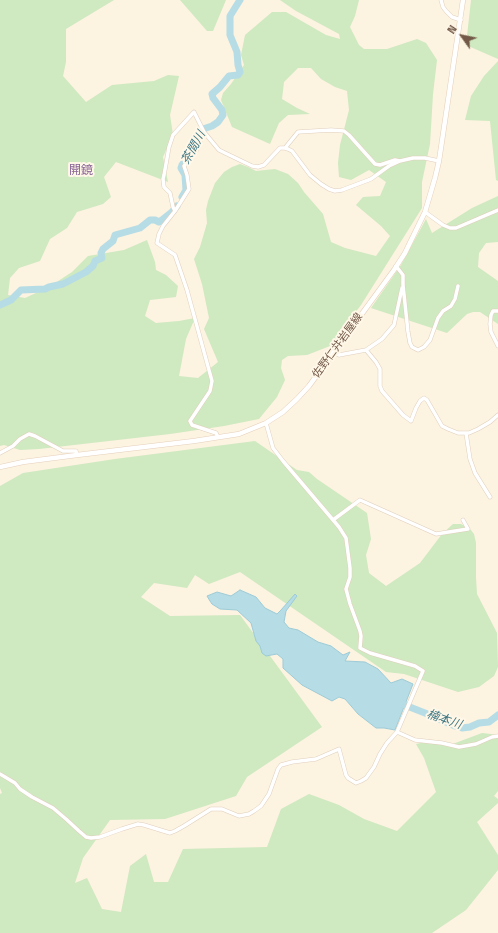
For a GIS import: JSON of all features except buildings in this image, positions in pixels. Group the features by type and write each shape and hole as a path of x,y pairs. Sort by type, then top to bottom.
{"main road":[{"name":"佐野仁井岩屋線","path":"0,467 23,462 239,434 266,423 283,412 300,396 382,287 407,248 425,212 439,161 463,0"}],"street":[{"path":"441,0 446,11 452,17 461,20"},
{"path":"174,209 170,193 164,187 162,179 169,147 174,135 194,112 203,130 225,154 252,166 258,167 264,165 280,148 285,148 292,151 320,184 335,191 342,190 371,179 389,166 400,161 413,158 425,158 439,161"},
{"path":"203,130 198,148 184,166 189,189 163,226 157,243 175,255 187,290 212,381 210,391 190,421 192,425 216,433 218,437"},
{"path":"285,148 298,132 331,130 344,131 375,164 380,165 395,160 400,161"},
{"path":"425,212 443,225 450,228 456,228 498,210"},
{"path":"396,266 403,275 410,343 412,347 418,350 424,348 430,340 438,318 443,311 451,306 455,299 458,286"},
{"path":"333,352 339,355 366,350 382,339 394,325 403,285"},
{"path":"498,311 493,311 490,324 491,332 498,346"},
{"path":"366,350 380,369 380,386 382,391 403,415 411,421 416,408 420,401 424,398 428,400 442,426 458,433 466,433 478,429 498,415"},
{"path":"0,774 15,783 20,789 32,797 53,808 79,831 91,838 100,837 138,824 170,833 211,809 216,808 239,816 249,814 261,806 269,794 280,765 316,759 338,749 348,778 356,783 366,778 374,767 387,743 398,732 422,671 415,666 370,653 360,648 360,631 346,589 350,577 347,540 339,527 273,448 266,423"},
{"path":"466,433 470,459 475,473 490,497"},
{"path":"0,453 13,446 20,439 29,434 63,451 76,451 77,455"},
{"path":"333,520 360,500 436,534 468,528 463,520"},
{"path":"398,732 415,740 442,743 459,747 476,744 498,736"}],"green space":[{"path":"0,0 114,0 66,29 66,62 63,76 86,102 112,85 154,81 168,75 179,76 170,115 173,135 163,157 168,182 116,162 104,177 111,197 103,204 77,212 67,228 50,239 40,261 19,268 10,278 8,295 25,298 49,287 72,272 88,256 124,250 147,240 155,262 156,270 166,275 178,286 176,297 150,300 145,316 156,323 195,318 186,339 179,376 198,378 218,362 204,329 209,318 202,284 194,259 200,247 207,223 206,210 208,201 215,183 224,172 240,164 256,171 275,169 288,174 298,183 323,214 331,242 345,248 376,256 390,236 381,226 356,205 363,197 380,196 386,182 369,170 351,180 339,177 338,163 340,145 349,110 347,91 335,87 321,79 311,68 298,68 284,82 282,99 310,114 288,115 279,123 270,144 232,127 221,100 223,93 244,65 241,55 245,35 272,12 286,12 326,35 340,39 339,34 296,11 280,0 359,0 355,16 350,27 359,45 364,49 387,49 417,39 426,43 437,60 430,144 422,182 422,208 361,305 330,346 307,355 288,356 282,360 281,368 285,380 277,397 259,419 170,434 39,449 20,450 4,445 0,446"},
{"path":"180,0 226,0 213,31 207,31"},
{"path":"471,0 498,0 498,59 466,45"},
{"path":"498,61 498,181 496,180 490,121 465,120 471,96 484,76"},
{"path":"498,196 498,242 486,243 479,253 478,267 498,281 498,324 480,312 473,312 467,314 447,333 371,308 401,265 426,219 432,233 472,208"},
{"path":"255,441 297,470 309,472 367,513 371,539 366,555 369,573 386,586 420,563 442,534 453,524 461,524 470,529 474,534 476,543 477,594 497,633 498,667 494,676 479,687 458,692 404,674 386,672 240,572 209,584 195,575 187,588 154,583 141,597 170,616 240,615 322,727 247,777 236,796 165,819 110,820 83,858 75,883 87,878 102,909 121,912 130,866 146,854 154,882 168,882 183,849 267,847 281,809 309,794 339,805 364,819 397,831 436,792 424,758 416,744 425,742 450,745 482,733 498,736 498,791 494,796 498,799 498,803 477,822 498,855 498,870 466,910 432,933 0,933 0,794 2,793 0,788 0,486 23,473 115,459"}],"water":[{"path":"240,590 256,597 265,608 277,614 295,594 297,596 286,611 284,622 289,628 298,630 318,642 331,646 343,655 350,652 345,661 365,662 378,669 391,683 402,679 413,684 395,730 376,728 358,714 345,699 339,697 332,701 302,685 283,668 283,659 277,654 266,656 262,653 260,646 256,641 251,623 237,610 220,609 212,604 207,596 217,592 231,596"}],"waterway":[{"name":"茶間川","path":"182,197 186,190 185,175 181,168 182,165 196,148 200,133 203,129 218,122 223,115 222,110 213,98 212,94 229,76 238,75 240,72 237,52 230,35 230,16 240,0"},
{"name":"茶間川","path":"0,305 11,300 21,290 45,289 63,284 86,272 93,266 95,261 102,258 101,253 103,249 113,241 115,235 140,228 150,220 159,222 177,206"},
{"name":"楠本川","path":"397,702 462,728 489,722 498,715"}],"district":[{"name":"開鏡","path":"81,171"}]}
